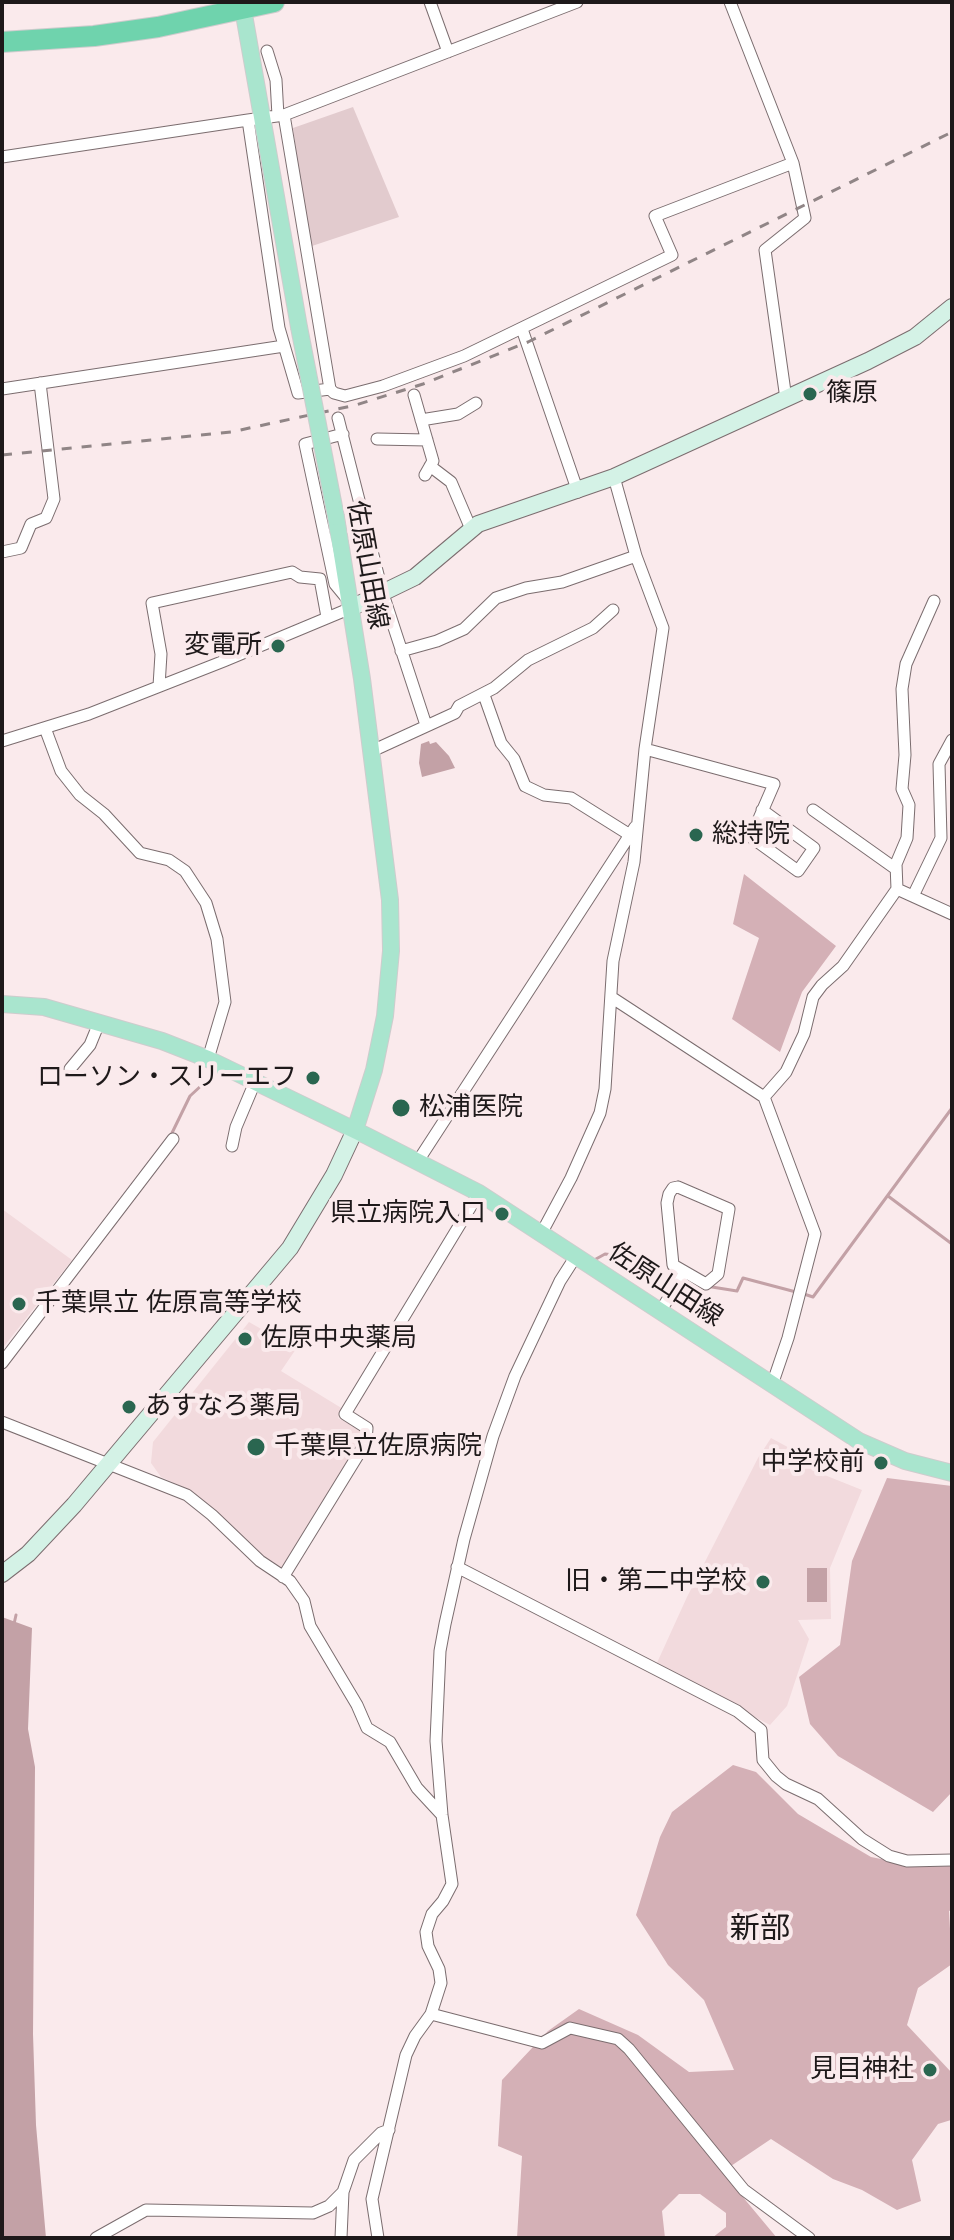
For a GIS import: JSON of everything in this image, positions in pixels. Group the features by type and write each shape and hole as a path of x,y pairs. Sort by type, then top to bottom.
{"highway":[{"path":"2,42 94,36 158,27 274,2"}],"main road":[{"name":"佐原山田線","path":"243,9 268,117 299,327 336,517 372,751 389,888 391,951 385,1016 377,1056 355,1130"},
{"name":"佐原山田線","path":"2,1004 36,1006 153,1037 208,1059 418,1161 479,1193 874,1449 952,1473"}],"street":[{"path":"430,2 448,52"},
{"path":"2,157 268,117 577,2"},
{"path":"730,2 793,163 805,218 765,250 786,399"},
{"path":"267,51 276,80 268,117 284,346 298,393 330,389"},
{"path":"268,117 330,389 345,396 383,386 464,356 672,255 655,216 793,163"},
{"path":"2,728 5,740 89,714 383,594 415,577 478,524 578,492 614,477 915,337 950,313"},
{"path":"522,329 578,492"},
{"path":"2,389 284,346"},
{"path":"2,552 21,548 31,524 46,518 54,499 40,383"},
{"path":"414,395 433,461 428,470 451,482 471,529"},
{"path":"421,420 458,414 476,403"},
{"path":"338,418 383,594 426,725"},
{"path":"343,434 305,444 335,584 350,605"},
{"path":"377,439 427,440"},
{"path":"541,1234 571,1178 600,1113 605,1089 613,961 634,862 645,749 663,628 636,556 614,477"},
{"path":"401,651 437,641 464,629 496,598 526,588 562,582 636,556"},
{"path":"159,686 161,654 152,603 292,572 300,577 320,579 327,617"},
{"path":"764,1097 786,1072 804,1034 813,997 843,966 897,889 896,869 907,838 909,805 902,789 905,755 902,689 906,664 934,601"},
{"path":"372,751 455,713 459,706 484,695 528,660 583,634 613,610"},
{"path":"484,695 501,743 514,759 525,786 544,795 571,798 630,835"},
{"path":"45,728 61,771 80,795 104,814 140,853 169,860 185,871 206,903 217,939 225,1002 208,1059"},
{"path":"913,896 941,838 939,764 952,740"},
{"path":"645,749 774,784 762,810 751,837 798,871 814,848 762,810"},
{"path":"813,810 896,869"},
{"path":"418,1161 638,823"},
{"path":"897,889 952,914"},
{"path":"611,997 764,1097 815,1234 772,1385"},
{"path":"70,1069 90,1045 99,1023"},
{"path":"232,1146 236,1127 255,1082"},
{"path":"2,1574 46,1536 290,1248 334,1175 355,1130"},
{"path":"2,1363 173,1139"},
{"path":"678,1187 729,1209 718,1274 706,1284 685,1272 673,1265 670,1243 667,1203 673,1188 678,1187"},
{"path":"283,1577 366,1442 367,1428 345,1414 479,1193"},
{"path":"378,2238 372,2199 406,2055 431,2014 441,1983 426,1932 432,1914 452,1884 436,1741 440,1651 457,1567 493,1436 515,1376 560,1281 576,1256"},
{"path":"661,1310 685,1272"},
{"path":"2,1422 174,1488 196,1501 260,1561 283,1577 301,1594 310,1626 357,1705 367,1728 390,1742 417,1788 442,1815"},
{"path":"457,1567 746,1717 761,1730 763,1760 776,1776 818,1799 862,1839 889,1856 907,1861 952,1860"},
{"path":"431,2014 542,2043 570,2028 618,2039 744,2190 809,2238"},
{"path":"341,2238 343,2192 354,2160 381,2133 389,2130"},
{"path":"96,2238 146,2210 313,2213 329,2206 343,2192"}],"shaded area":[{"path":"353,107 399,217 309,247 293,128"},
{"path":"429,741 430,744 436,742 455,768 422,777 419,763 421,744"},
{"path":"744,874 836,946 802,992 780,1052 732,1019 759,938 733,924"},
{"name":"千葉県立 佐原高等学校","path":"2,1209 72,1260 2,1349"},
{"name":"千葉県立佐原病院","path":"249,1322 296,1349 281,1371 343,1409 338,1418 364,1432 364,1440 284,1571 262,1559 192,1491 161,1477 151,1463 153,1442"},
{"name":"旧・第二中学校","path":"771,1438 819,1464 817,1472 862,1490 830,1568 831,1619 798,1620 809,1639 787,1706 770,1725 656,1665 687,1597"},
{"path":"887,1478 952,1486 952,1792 933,1812 838,1756 810,1724 799,1677 840,1645 852,1561"},
{"path":"807,1568 827,1568 827,1602 807,1602"},
{"path":"2,1617 32,1628 28,1729 35,1767 33,2034 36,2125 46,2238 2,2238"},
{"path":"733,1765 756,1772 798,1814 871,1857 921,1867 952,1866 952,1910 949,1911 952,1964 918,1988 907,2025 952,2073 951,2120 938,2124 912,2160 921,2201 897,2210 862,2190 833,2179 771,2139 722,2172 777,2238 712,2238 726,2227 726,2213 700,2194 679,2194 662,2211 665,2238 517,2238 522,2156 498,2146 502,2080 548,2031 579,2009 638,2035 689,2072 734,2070 704,2000 668,1965 636,1915 660,1837 672,1812"}],"waterway":[{"path":"171,1135 190,1096 203,1084"},
{"path":"804,1294 813,1297 952,1108"},
{"path":"888,1196 952,1244"},
{"path":"596,1259 605,1254 649,1259"},
{"path":"712,1287 737,1291 743,1278 796,1292"},
{"path":"14,1624 16,1615"}],"railway":[{"path":"2,455 231,432 356,405 423,384 528,342 952,132"}],"place":[{"name":"篠原","path":"810,394"},
{"name":"変電所","path":"278,646"},
{"name":"総持院","path":"696,835"},
{"name":"ローソン・スリーエフ","path":"313,1078"},
{"name":"松浦医院","path":"401,1108"},
{"name":"県立病院入口","path":"502,1214"},
{"name":"千葉県立 佐原高等学校","path":"19,1304"},
{"name":"佐原中央薬局","path":"245,1339"},
{"name":"あすなろ薬局","path":"129,1407"},
{"name":"千葉県立佐原病院","path":"256,1447"},
{"name":"中学校前","path":"881,1463"},
{"name":"旧・第二中学校","path":"763,1582"},
{"name":"見目神社","path":"930,2070"}],"district":[{"name":"新部","path":"760,1929"}]}
